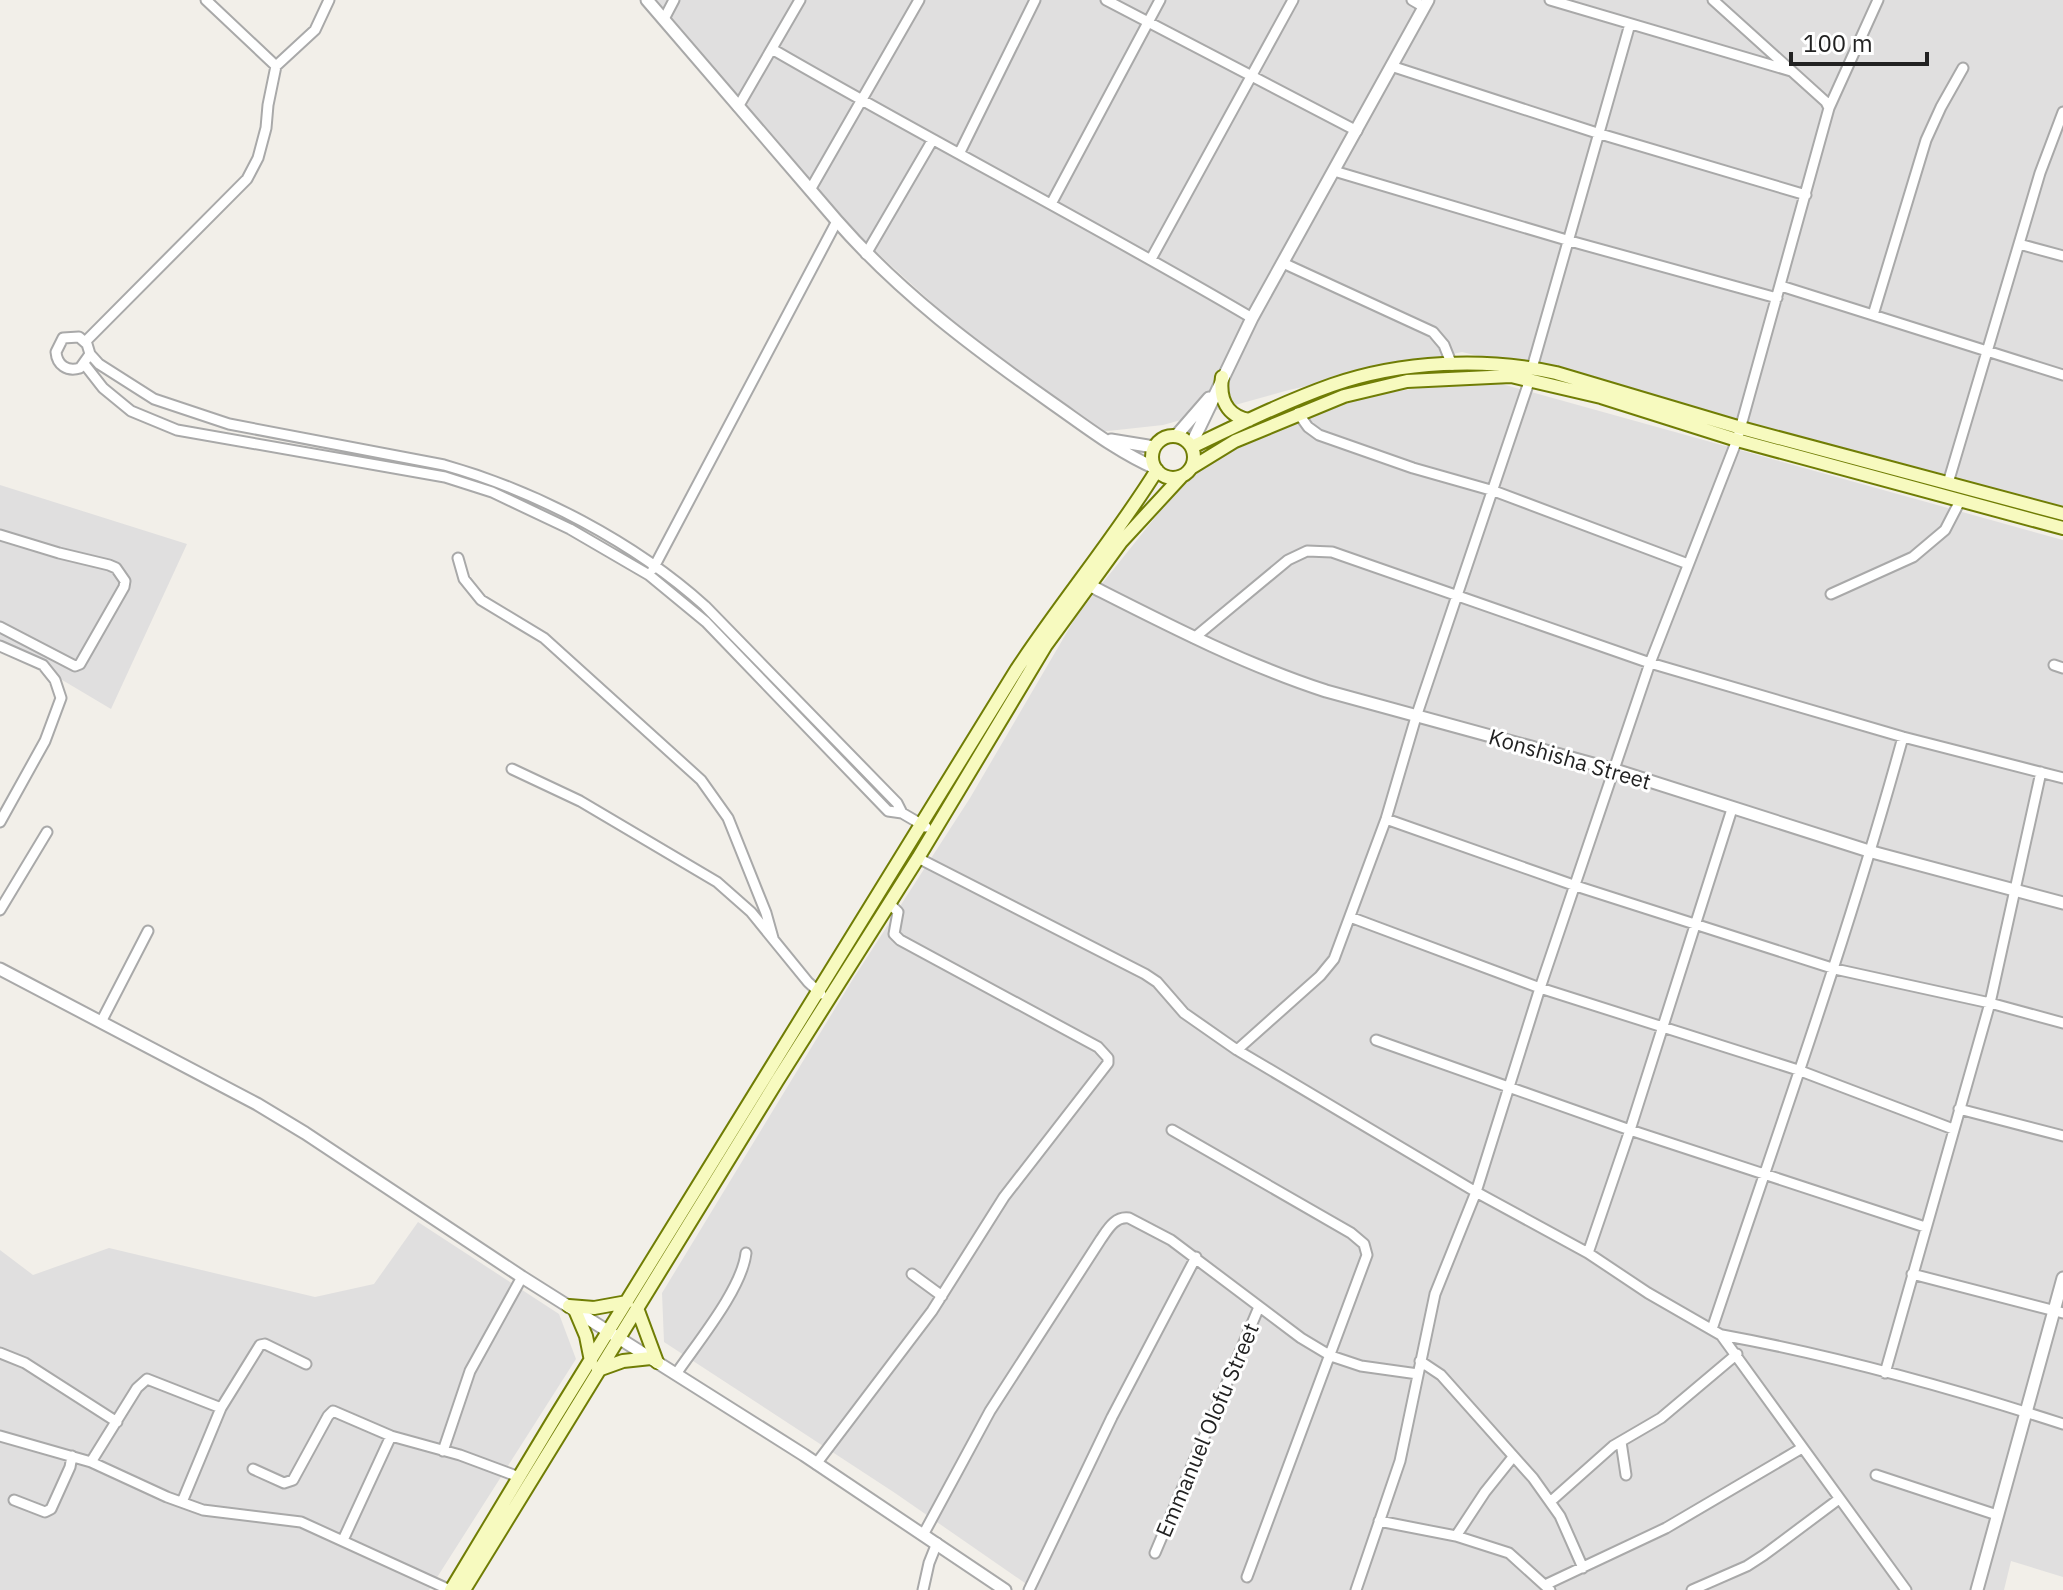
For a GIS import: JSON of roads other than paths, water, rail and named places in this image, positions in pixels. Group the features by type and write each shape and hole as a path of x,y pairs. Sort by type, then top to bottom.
{"main road":[{"path":"1191,446 1334,385 1361,377 1452,365 1490,364 1531,373 1614,401 1739,434 1948,483 2063,514"},
{"path":"464,1590 594,1366 928,829 1033,666 1137,523 1186,472 1235,441 1298,413 1344,396 1398,383 1531,373"},
{"path":"1222,377 1226,405 1237,417 1249,420"},
{"path":"1739,434 1960,501 2063,528"},
{"path":"1176,436 1191,446 1194,458 1186,472 1168,477 1156,469 1152,458 1154,447 1163,438 1176,436"},
{"path":"823,996 918,858 928,829 1045,627 1130,513 1156,469"},
{"path":"594,1366 586,1336 572,1308 632,1305"},
{"path":"451,1590 519,1477 594,1366 654,1360 632,1305"}],"street":[{"path":"206,0 276,66"},
{"path":"85,342 240,190 258,158 276,66 315,30 329,0"},
{"path":"647,0 866,254 957,335 1103,439 1156,469"},
{"path":"664,19 674,0"},
{"path":"738,107 800,0"},
{"path":"810,190 919,0"},
{"path":"959,154 1035,0"},
{"path":"1106,0 1357,131"},
{"path":"1051,204 1160,0"},
{"path":"1151,259 1293,0"},
{"path":"1191,446 1252,318 1426,4 1412,0"},
{"path":"1550,0 1791,71"},
{"path":"1713,0 1829,108"},
{"path":"1356,1590 1400,1461 1435,1294 1476,1192 1540,988 1650,663 1739,434 1829,108 1875,1"},
{"path":"1237,1050 1327,969 1334,959 1386,819 1416,717 1494,491 1570,241 1597,133 1630,24"},
{"path":"772,49 1252,318"},
{"path":"1391,66 1597,133 1806,195"},
{"path":"1873,315 1926,140 1963,68"},
{"path":"1948,483 2019,244 2058,140 2063,112"},
{"path":"866,254 932,141"},
{"path":"1334,171 1777,298"},
{"path":"649,575 837,221"},
{"path":"2019,244 2063,256"},
{"path":"1283,263 1433,332 1444,345 1452,365"},
{"path":"1781,286 2063,375"},
{"path":"90,354 85,365 75,369 63,367 56,358 59,342 68,336 79,337 99,364 147,395 229,424 284,437 444,465 485,478 538,500 655,565 705,606 897,803 902,813"},
{"path":"85,365 119,402 177,430 445,477 539,512 649,575 706,622 888,811 902,813 928,829"},
{"path":"1176,436 1215,392"},
{"path":"1298,413 1308,427 1319,435 1413,468 1494,491 1688,564"},
{"path":"1103,439 1154,447"},
{"path":"1831,594 1913,557 1945,530 1960,501"},
{"path":"0,535 109,565 116,568 125,581 80,664 75,666 0,627"},
{"path":"1194,638 1288,560 1317,550 1332,552 1650,663 1903,737 2063,778"},
{"path":"458,558 464,579 481,600 544,638 686,764 706,786 728,818 773,938"},
{"name":"Konshisha Street","path":"1089,585 1194,638 1291,679 1416,717 1615,770 1872,852 2063,903"},
{"path":"0,646 43,665 55,680 61,698 45,741 0,822"},
{"path":"1716,1332 1798,1070 1835,969 1872,852 1903,737"},
{"path":"512,769 580,801 717,882 738,898 823,996"},
{"path":"1885,1373 1990,1003 2041,772"},
{"path":"1588,1253 1732,809"},
{"path":"1386,819 1576,886 1835,969 1990,1003 2063,1023"},
{"path":"0,910 47,832"},
{"path":"918,858 1145,974 1157,982 1184,1013 1237,1050 1476,1192 1588,1253 1648,1293 1716,1332 1885,1373 2063,1424"},
{"path":"816,1464 942,1296 1004,1197 1104,1069 1108,1058 1098,1047 900,940 894,934 898,912 889,903"},
{"path":"1350,917 1540,988 1798,1070 1953,1129"},
{"path":"101,1022 148,931"},
{"path":"0,969 257,1104 305,1133 1005,1590"},
{"path":"1376,1040 1630,1130 1925,1227"},
{"path":"1959,1109 2063,1136"},
{"path":"1172,1130 1351,1233 1364,1244 1367,1255 1247,1577"},
{"path":"923,1535 990,1411 1113,1223 1121,1217 1129,1218 1171,1240 1259,1307 1331,1356 1361,1366 1418,1374"},
{"path":"676,1374 737,1283 745,1265 746,1253"},
{"path":"1029,1590 1104,1431 1196,1257"},
{"path":"912,1274 942,1296"},
{"path":"1912,1274 2058,1312"},
{"path":"443,1451 470,1371 522,1277"},
{"path":"1977,1590 2026,1412 2058,1312 2063,1278"},
{"name":"Emmanuel Olofu Street","path":"1155,1553 1259,1307"},
{"path":"1716,1332 1737,1354 1906,1590"},
{"path":"182,1502 221,1408 260,1345 265,1344 306,1364"},
{"path":"0,1353 25,1363 117,1422"},
{"path":"1550,1502 1621,1442 1661,1418 1737,1354"},
{"path":"1420,1361 1441,1375 1550,1502 1567,1529 1583,1568"},
{"path":"91,1462 137,1388 147,1379 221,1408"},
{"path":"253,1469 281,1482 290,1482 333,1411 391,1436 519,1477"},
{"path":"0,1436 91,1462 203,1510 301,1522 451,1590"},
{"path":"343,1540 391,1436"},
{"path":"1621,1442 1626,1475"},
{"path":"1379,1521 1456,1536 1509,1553 1548,1587 1666,1528 1802,1448"},
{"path":"14,1500 45,1512 51,1509 72,1456"},
{"path":"1456,1536 1513,1457"},
{"path":"1876,1475 1997,1515"},
{"path":"1692,1590 1756,1560 1839,1499"},
{"path":"923,1590 937,1543"}]}
